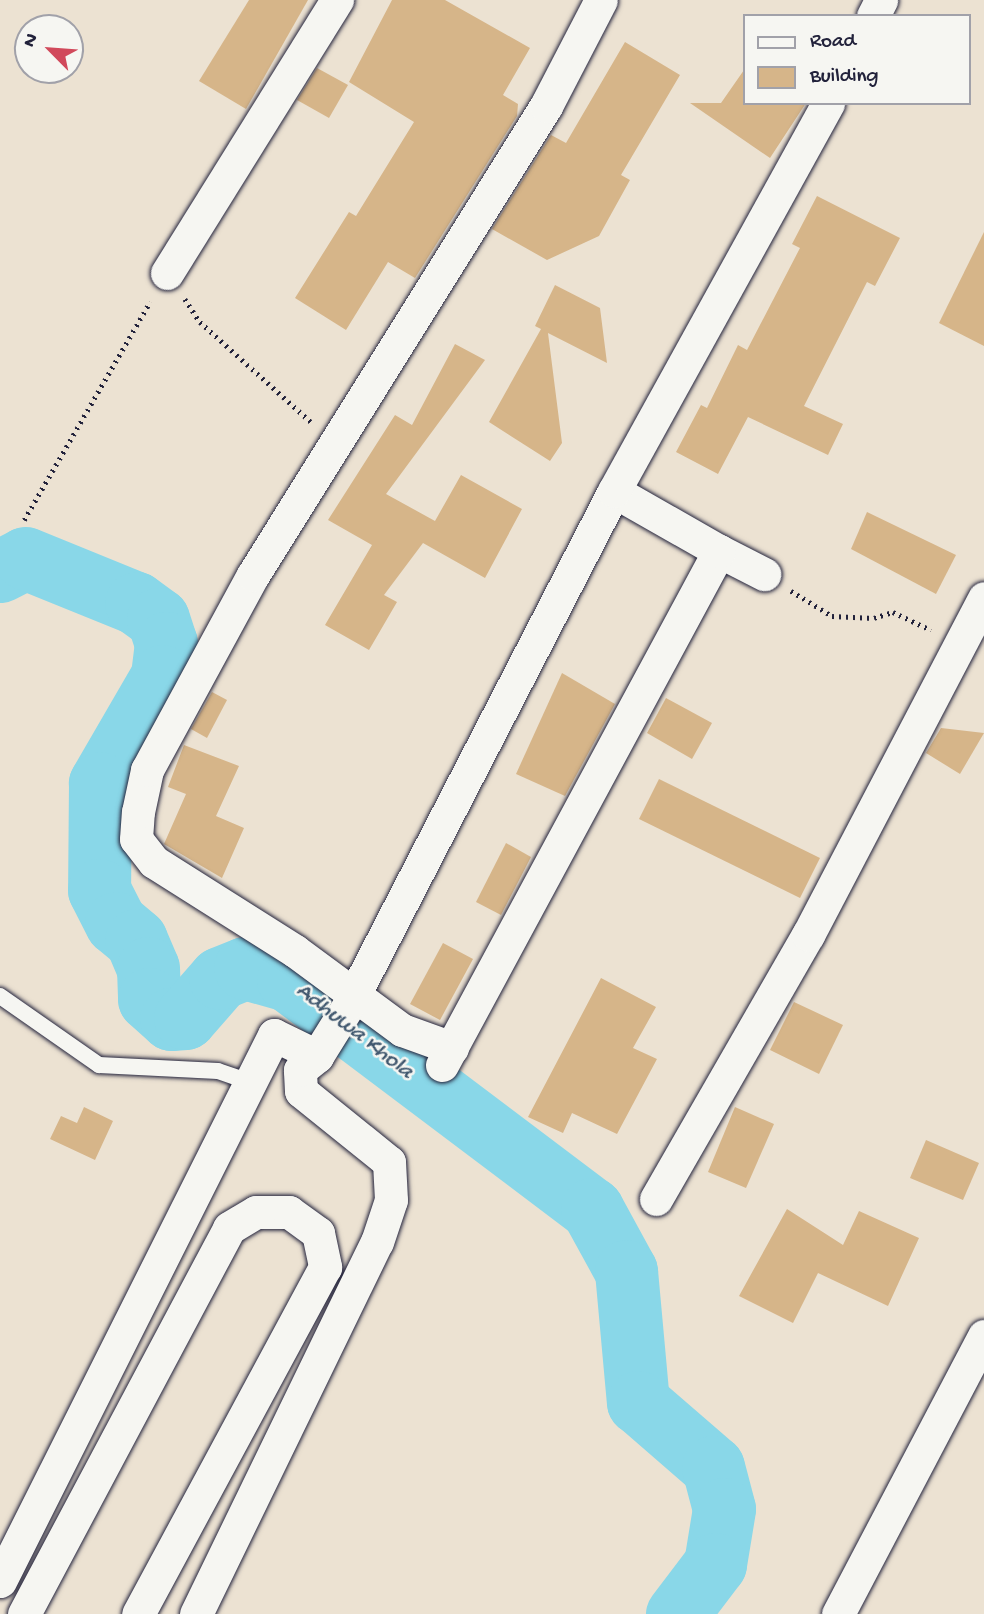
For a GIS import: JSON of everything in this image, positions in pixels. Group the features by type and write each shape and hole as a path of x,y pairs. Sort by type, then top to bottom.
{"street":[{"path":"167,273 337,0"},
{"path":"601,0 546,106 333,440 147,770 136,839 154,862 196,892 447,1058 719,551"},
{"path":"196,1614 377,1242 391,1200 389,1162 301,1091 300,1070 320,1049 353,998 614,491 827,105"},
{"path":"614,491 764,574"},
{"path":"656,1199 808,935 958,643 984,598"},
{"path":"0,1581 274,1035 320,1049"},
{"path":"24,1614 229,1228 256,1212 289,1212 318,1233 325,1267 138,1614"},
{"path":"838,1614 984,1336"}],"lane":[{"path":"0,996 99,1065 218,1071 250,1082"}],"path":[{"path":"24,520 167,273 200,322 333,440"},
{"path":"764,574 832,616 874,618 893,612 958,643"}],"building":[{"path":"249,0 308,0 246,109 199,81"},
{"path":"392,0 445,0 530,48 503,95 518,104 517,116 415,278 388,262 346,330 295,298 349,212 356,216 414,122 349,82"},
{"path":"625,42 680,75 621,175 630,180 599,236 547,260 492,229 551,135 566,143"},
{"path":"317,68 348,85 329,118 297,100"},
{"path":"743,71 743,105 805,105 770,158 690,103 721,103"},
{"path":"817,196 900,238 875,286 867,282 804,406 843,424 828,455 748,417 718,474 676,452 701,405 707,408 738,345 747,350 800,248 792,244"},
{"path":"984,232 984,346 939,323"},
{"path":"555,285 600,308 607,363 548,333 562,443 550,461 489,422 541,329 535,326"},
{"path":"455,344 485,360 386,494 435,521 461,475 522,509 485,578 423,543 384,595 397,602 369,650 325,625 372,545 328,520 395,415 412,425"},
{"path":"867,512 956,555 936,594 851,549"},
{"path":"562,673 615,704 565,796 516,774"},
{"path":"212,692 227,700 207,738 191,729"},
{"path":"666,698 712,723 692,759 647,733"},
{"path":"941,728 984,733 960,774 926,753"},
{"path":"184,745 239,766 216,816 244,828 222,878 164,844 186,794 168,787"},
{"path":"659,779 820,858 800,898 639,819"},
{"path":"506,843 531,857 501,915 476,902"},
{"path":"443,943 473,959 440,1020 410,1004"},
{"path":"601,978 656,1007 633,1048 657,1059 617,1134 572,1113 563,1133 528,1117"},
{"path":"794,1002 843,1025 819,1074 770,1050"},
{"path":"84,1107 113,1121 95,1160 50,1139 61,1116 77,1123"},
{"path":"735,1107 774,1124 746,1188 708,1172"},
{"path":"926,1140 979,1163 963,1200 910,1178"},
{"path":"787,1209 843,1245 859,1211 919,1238 888,1306 818,1273 793,1323 739,1296"}],"waterway":[{"name":"Adhuwa Khola","path":"0,571 25,558 136,603 158,619 166,643 162,676 100,783 99,890 116,923 136,940 148,968 149,999 171,1019 185,1018 220,978 245,968 288,980 592,1209 626,1271 638,1402 713,1467 724,1509 715,1564 677,1614"}]}
